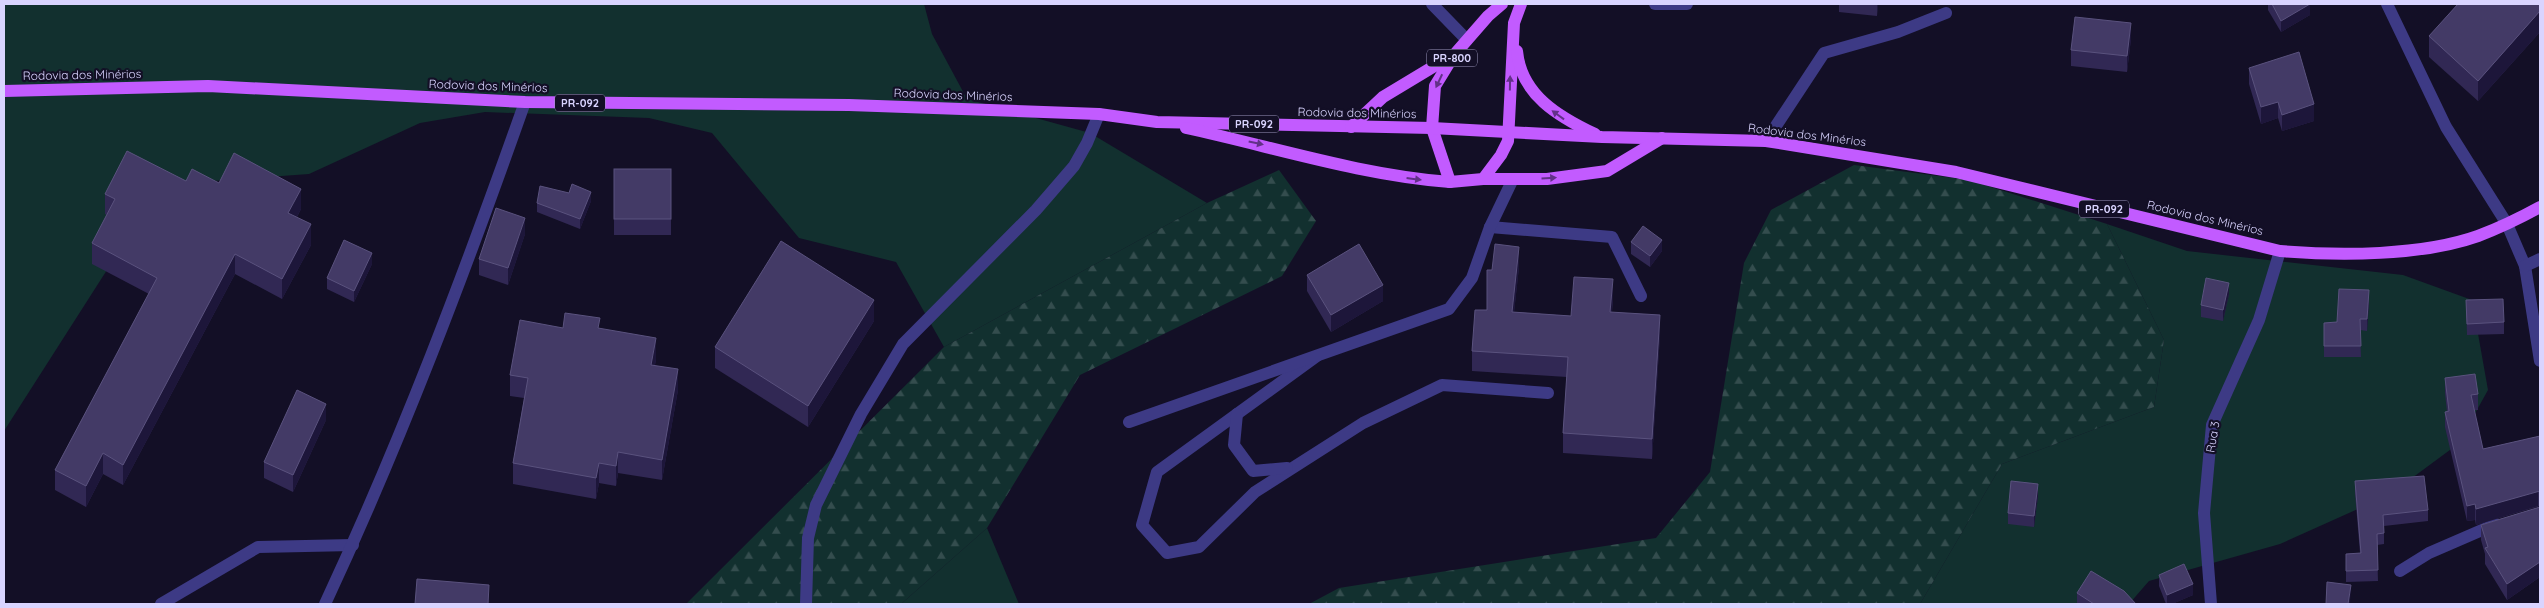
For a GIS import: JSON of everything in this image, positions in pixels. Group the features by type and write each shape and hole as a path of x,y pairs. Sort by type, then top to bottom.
{"main road":[{"name":"PR-800","path":"1432,128 1436,86 1454,55 1502,4"},
{"path":"1483,179 1505,150 1509,132 1514,23 1521,4"},
{"path":"1514,23 1521,70 1530,86 1552,111 1563,119 1602,137"},
{"path":"1351,127 1383,97 1454,55"},
{"name":"Rodovia dos Minérios","path":"4,91 208,86 525,102 850,105 1099,114 1157,122 1432,128 1602,137 1766,141 1956,172 2280,251 2310,253 2372,253 2440,246 2477,237 2540,207"},
{"path":"1157,122 1265,145 1329,163 1414,179 1450,182 1483,179 1548,179 1607,172 1662,138"},
{"path":"1432,128 1450,182"}],"street":[{"path":"1432,4 1467,40"},
{"path":"1655,4 1687,4"},
{"path":"2387,4 2446,127 2507,224 2525,266 2540,361"},
{"path":"1766,141 1824,53 1898,32 1946,13"},
{"path":"326,604 353,545 484,216 525,102"},
{"path":"806,604 808,538 816,505 875,391 903,344 1036,210 1074,166 1087,143 1099,114"},
{"path":"1129,422 1449,310 1472,278 1490,227 1513,179"},
{"path":"1490,227 1612,237 1641,296"},
{"name":"Rua 3","path":"2211,604 2204,513 2212,425 2259,320 2280,251"},
{"path":"2525,266 2540,259"},
{"path":"1317,356 1157,472 1142,525 1167,552 1199,547 1255,492 1363,423 1442,385 1548,392"},
{"path":"1237,414 1234,445 1253,471 1292,468"},
{"path":"2400,571 2429,553 2467,535 2506,522"},
{"path":"160,604 258,547 353,545"}],"green space":[{"path":"4,4 924,4 932,34 967,99 1090,133 1207,203 944,347 896,262 799,238 712,133 649,118 485,112 420,123 309,174 212,181 114,259 4,431"},
{"path":"1854,165 1969,180 2107,224 2164,340 2154,407 2002,464 1920,604 1309,604 1339,588 1656,538 1710,472 1744,263 1771,210"},
{"path":"1279,170 1316,221 1282,276 1080,375 987,528 901,604 686,604 944,347 1207,203"},
{"path":"2107,224 2187,251 2403,275 2472,300 2488,390 2458,444 2389,495 2280,544 2149,581 2129,604 1920,604 2002,464 2154,407 2164,340"},
{"path":"987,528 1019,604 901,604"}],"building":[{"path":"2272,4 2310,4 2281,21"},
{"path":"2458,4 2540,4 2540,11 2478,81 2429,36"},
{"path":"2075,17 2131,23 2127,56 2071,50"},
{"path":"2299,52 2314,104 2282,115 2278,102 2261,107 2249,68"},
{"path":"127,151 186,181 192,169 219,183 234,153 301,189 288,213 311,224 282,279 235,254 123,465 103,453 86,486 55,470 157,278 92,243 115,199 105,194"},
{"path":"614,169 671,169 671,219 614,219"},
{"path":"572,184 591,192 580,219 537,203 540,186 569,193"},
{"path":"496,208 525,218 508,268 479,259"},
{"path":"1643,226 1662,240 1650,256 1631,242"},
{"path":"344,240 372,253 354,291 327,278"},
{"path":"781,241 874,300 808,406 715,347"},
{"path":"1359,244 1383,285 1331,315 1307,275"},
{"path":"1495,244 1519,247 1512,312 1571,316 1574,277 1613,279 1610,312 1660,315 1652,439 1563,433 1568,357 1472,351 1475,310 1487,310 1487,270 1492,270"},
{"path":"2206,278 2229,283 2223,310 2201,305"},
{"path":"2339,289 2369,290 2367,319 2360,319 2361,346 2324,346 2324,323 2337,322"},
{"path":"2503,299 2504,322 2467,324 2466,300"},
{"path":"565,313 600,318 598,328 656,338 651,365 678,369 662,460 618,452 616,466 599,463 596,478 513,463 528,378 510,375 520,320 563,328"},
{"path":"2475,374 2478,394 2471,395 2483,449 2540,436 2540,491 2476,509 2475,504 2467,506 2445,412 2449,411 2445,378"},
{"path":"297,390 326,404 293,475 264,462"},
{"path":"2424,476 2428,510 2383,515 2384,533 2377,534 2378,570 2346,571 2346,554 2361,553 2355,481"},
{"path":"2011,481 2038,484 2034,516 2008,513"},
{"path":"2540,507 2540,562 2507,584 2485,548 2488,547 2481,525"},
{"path":"2184,564 2193,584 2167,595 2159,575"},
{"path":"2091,571 2124,591 2136,604 2094,604 2077,593"},
{"path":"417,579 489,585 488,604 415,604"},
{"path":"2327,582 2351,585 2348,604 2326,604"}]}
